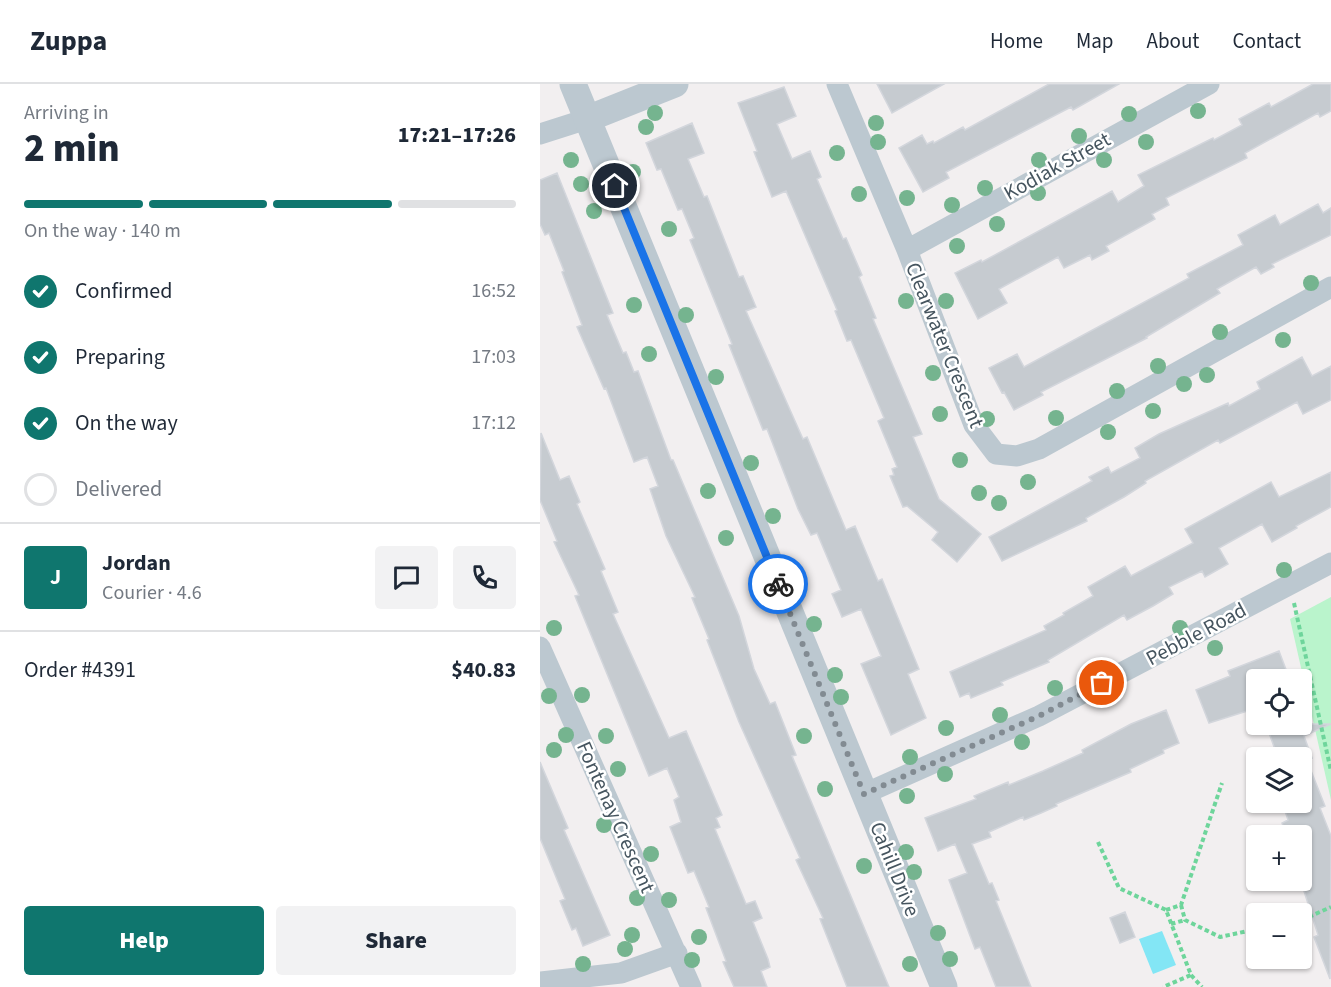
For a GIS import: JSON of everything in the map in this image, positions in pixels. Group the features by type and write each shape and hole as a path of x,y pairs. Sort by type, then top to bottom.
{"street":[{"name":"Cahill Drive","path":"573,84 944,987"},
{"path":"540,134 587,119 675,84"},
{"name":"Clearwater Crescent","path":"837,84 907,250 974,425 996,454 1017,456 1039,448 1331,287"},
{"name":"Kodiak Street","path":"907,250 1209,84"},
{"name":"Pebble Road","path":"864,794 1039,716 1331,563"},
{"name":"Fontenay Crescent","path":"540,647 691,987"},
{"path":"540,982 621,973 677,953"}],"path":[{"path":"1290,585 1331,771"},
{"path":"1185,920 1181,905 1222,783"},
{"path":"1098,842 1119,888 1166,910 1181,905"},
{"path":"1312,916 1331,907"},
{"path":"1166,910 1191,975 1202,987"},
{"path":"1171,924 1185,920 1220,937 1246,931"},
{"path":"1163,987 1191,975"}],"green space":[{"path":"1331,597 1331,800 1312,716 1312,669 1301,669 1290,619"}],"water":[{"path":"1162,931 1176,965 1153,974 1139,939"}],"building":[{"path":"877,84 944,84 892,113"},
{"path":"1049,84 1119,84 1073,110 1071,107 946,172 949,178 923,192 899,148 922,135 927,144 933,141 934,143 963,127 965,130"},
{"path":"1313,84 1331,84 1331,111 1320,117 1318,113 1245,153 1247,158 1166,198 1169,205 1152,214 1155,219 1106,246 1109,251 1092,260 1090,255 1064,268 1058,257 999,289 1007,303 978,319 955,273 981,260 982,262 1112,191 1118,202 1144,186 1138,175 1213,138 1214,140 1242,125 1239,119 1269,103 1271,107"},
{"path":"784,87 796,116 777,124 792,159 810,151 821,177 817,179 843,239 846,238 862,275 859,277 876,318 873,319 922,434 913,437 939,499 981,534 957,562 932,540 938,532 907,506 903,507 890,476 894,475 892,469 897,467 878,421 884,418 851,340 847,341 835,311 837,310 786,191 772,197 754,152 757,151 738,103"},
{"path":"692,123 704,153 688,159 704,197 707,196 739,277 743,276 756,307 746,311 803,439 807,437 846,530 855,526 878,581 882,579 919,669 908,674 926,718 891,735 861,664 881,656 861,609 842,617 832,594 841,590 817,533 811,535 798,509 767,429 763,430 729,345 732,344 690,240 694,238 682,209 678,210 661,169 657,170 646,143"},
{"path":"557,173 613,313 607,315 623,353 626,352 634,372 638,371 671,460 673,460 739,616 754,669 770,704 775,702 796,755 792,756 889,987 847,987 820,919 823,918 796,860 800,858 739,722 692,598 695,597 666,536 650,489 658,486 647,457 634,462 606,388 604,389 577,327 582,325 562,272 564,271 549,233 545,235 540,224 540,180"},
{"path":"1318,204 1323,213 1331,208 1331,235 1272,264 1274,267 1261,274 1256,267 1217,289 1220,293 1147,338 1041,392 1043,395 1014,410 1004,392 1002,393 989,368 1017,354 1024,367 1189,278 1187,274 1243,245 1238,235 1275,215 1280,225"},
{"path":"1302,357 1312,376 1331,366 1331,400 1303,414 1297,402 1220,443 1218,440 1145,481 1146,483 1124,497 1086,518 1087,521 1002,561 989,537 1092,481 1089,477 1108,467 1111,473 1140,458 1135,448 1159,434 1228,403 1229,406 1260,389 1257,382"},
{"path":"541,433 560,480 569,476 580,502 577,504 605,569 601,571 618,612 613,614 669,738 686,731 722,815 716,818 720,827 715,829 746,904 755,901 762,918 753,922 770,967 761,971 767,987 734,987 723,962 726,961 706,908 709,907 694,871 688,873 670,827 681,822 674,800 679,797 667,768 649,776 575,596 579,595 554,542 557,541 540,500"},
{"path":"1331,472 1331,507 1296,526 1297,528 1272,542 1262,524 1219,548 1228,564 1205,577 1202,571 1169,587 1173,594 1153,606 1127,620 1124,615 1048,660 1049,662 1001,682 1003,685 971,698 969,693 960,697 950,672 1046,630 1044,626 1093,596 1088,587 1125,566 1131,576 1193,543 1185,529 1271,482 1279,497"},
{"path":"1279,651 1286,669 1246,669 1246,711 1209,723 1196,690 1230,676 1228,671"},
{"path":"1166,710 1179,743 1163,750 1164,753 1130,769 1131,772 1056,804 1057,806 1041,813 1024,820 1023,817 989,832 991,837 972,844 989,884 992,883 999,900 996,901 1031,987 996,987 980,947 975,949 949,880 967,873 955,844 938,851 925,818 976,799 974,796 1008,782 1009,785 1043,771 1083,753 1082,750 1131,724"},
{"path":"1312,724 1331,724 1312,732"},
{"path":"1270,735 1306,735 1304,736 1308,747 1274,747"},
{"path":"540,762 568,828 564,830 610,935 583,946 576,928 572,930 560,901 565,899 540,838"},
{"path":"1312,773 1325,806 1320,808 1331,836 1330,979 1314,937 1318,935 1312,916 1312,903 1308,903 1304,891 1312,891 1312,825 1283,825 1282,823 1288,820 1286,813 1312,813"},
{"path":"1125,912 1135,937 1120,943 1110,918"}],"way so far":[{"path":"778,584 864,794 1039,716 1102,683"}],"route":[{"path":"615,186 778,584"}]}
